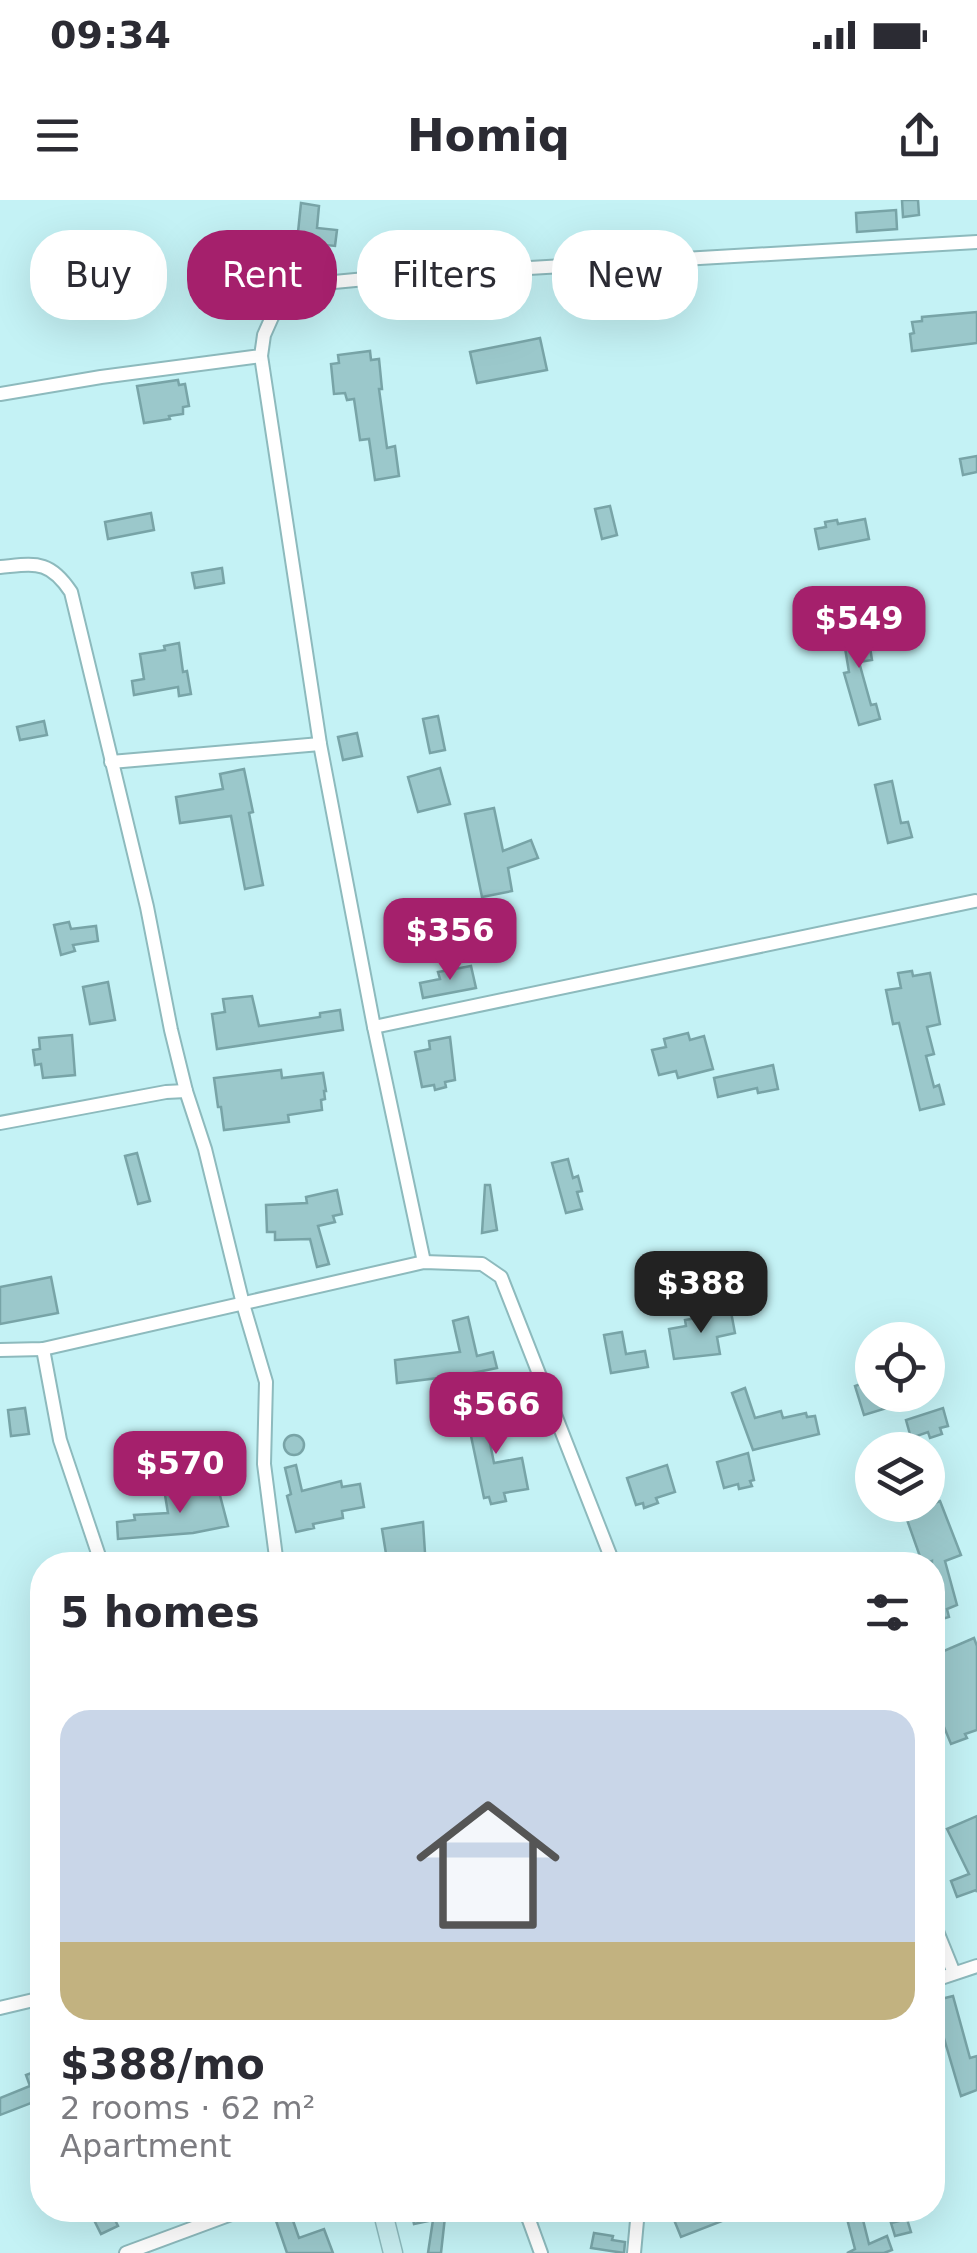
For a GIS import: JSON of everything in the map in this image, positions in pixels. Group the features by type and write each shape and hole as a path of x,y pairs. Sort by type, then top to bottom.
{"main road":[{"path":"385,2222 393,2253"}],"street":[{"path":"424,1262 320,744 261,356 272,317 297,290 313,284 366,278 977,242"},
{"path":"0,394 261,356"},
{"path":"0,567 40,564 58,574 70,592 186,1091 266,1382 264,1464 275,1552"},
{"path":"112,762 320,744"},
{"path":"374,1028 975,901"},
{"path":"0,1123 186,1091"},
{"path":"0,1350 43,1349 424,1262 482,1264 501,1277 609,1552"},
{"path":"43,1349 60,1440 98,1552"},
{"path":"945,1950 954,1973"},
{"path":"945,1976 977,1966"},
{"path":"0,2008 30,2001"},
{"path":"126,2253 210,2222"},
{"path":"528,2222 542,2253"},
{"path":"634,2253 637,2222"}],"building":[{"path":"902,200 918,200 919,215 903,217"},
{"path":"301,203 319,206 317,228 337,230 298,230"},
{"path":"896,210 897,229 857,232 856,213"},
{"path":"977,312 977,343 912,351 912,322 922,321 922,317"},
{"path":"540,338 547,370 477,383 470,352"},
{"path":"370,351 371,360 379,359 387,448 395,446 399,476 375,480 369,439 360,440 354,399 347,400 345,393 334,394 331,364 339,363 338,355"},
{"path":"178,380 179,385 185,384 189,406 183,407 183,414 144,423 137,386"},
{"path":"977,456 977,472 963,475 960,459"},
{"path":"610,506 617,535 602,539 595,509"},
{"path":"151,513 154,530 108,539 105,522"},
{"path":"865,519 869,539 819,549 815,529 826,527 825,522"},
{"path":"222,568 224,583 195,588 192,573"},
{"path":"866,621 872,660 859,662 871,705 876,704 880,719 859,725 844,673 849,672 842,630 850,628 849,624"},
{"path":"179,643 191,694 179,696 178,687 134,695 132,681 144,679 140,654"},
{"path":"438,716 445,750 430,753 423,719"},
{"path":"44,721 47,735 20,740 17,727"},
{"path":"357,733 362,756 343,760 338,737"},
{"path":"440,768 450,804 418,812 408,777"},
{"path":"244,769 263,885 245,889 231,816 180,823 176,797 223,789 220,774"},
{"path":"892,781 901,823 908,822 912,837 888,843 875,785"},
{"path":"494,808 503,851 531,840 538,858 508,868 512,891 482,897 465,814"},
{"path":"69,922 71,929 96,926 98,941 73,945 75,951 61,955 54,925"},
{"path":"471,966 476,988 423,998 420,983 440,979 438,972"},
{"path":"912,971 913,976 930,973 940,1024 927,1027 934,1054 926,1056 934,1087 939,1085 944,1104 920,1110 899,1023 893,1024 886,990 901,988 898,973"},
{"path":"108,982 115,1020 90,1024 83,987"},
{"path":"252,996 259,1026 340,1010 343,1030 217,1049 212,1014 225,1012 223,999"},
{"path":"688,1033 690,1040 704,1036 713,1069 678,1078 676,1071 659,1075 652,1050 666,1047 664,1039"},
{"path":"72,1035 75,1075 43,1078 41,1064 35,1065 33,1050 40,1049 39,1038"},
{"path":"450,1037 455,1080 435,1090 434,1085 422,1087 415,1052 430,1049 429,1041"},
{"path":"773,1065 778,1089 758,1093 757,1088 718,1097 714,1078"},
{"path":"281,1070 282,1078 323,1073 326,1091 325,1099 321,1100 322,1110 288,1115 289,1122 224,1130 214,1078"},
{"path":"137,1153 150,1201 138,1204 125,1156"},
{"path":"568,1159 573,1178 578,1176 582,1209 566,1213 552,1163"},
{"path":"485,1185 490,1185 497,1230 482,1233"},
{"path":"337,1190 342,1214 333,1216 335,1222 318,1226 329,1264 317,1267 310,1239 275,1240 275,1232 267,1232 266,1205 307,1203 306,1197"},
{"path":"51,1277 58,1313 0,1324 0,1287"},
{"path":"731,1312 735,1333 717,1337 720,1354 674,1359 669,1329 686,1326 685,1320"},
{"path":"468,1317 477,1356 493,1352 497,1368 397,1383 395,1360 460,1352 453,1321"},
{"path":"622,1332 626,1354 645,1351 648,1367 611,1373 604,1335"},
{"path":"745,1388 755,1418 781,1411 783,1418 806,1413 807,1417 815,1416 819,1434 753,1450 732,1393"},
{"path":"25,1408 29,1434 11,1436 8,1410"},
{"path":"488,1412 518,1416 516,1432 487,1428 494,1463 522,1458 528,1489 504,1493 506,1501 491,1504 489,1497 484,1498 467,1417"},
{"path":"944,1412 948,1426 940,1428 941,1432 909,1432 906,1420"},
{"path":"290,1435 298,1435 304,1445 298,1455 290,1455 284,1449 284,1441"},
{"path":"748,1453 752,1486 724,1488 717,1462"},
{"path":"296,1465 302,1491 341,1481 342,1487 360,1484 364,1507 342,1511 343,1518 296,1532 285,1468"},
{"path":"667,1465 675,1492 656,1498 658,1503 644,1508 643,1503 636,1505 627,1478"},
{"path":"217,1484 228,1526 118,1539 117,1522 135,1520 134,1515 168,1513 165,1495"},
{"path":"945,1514 961,1555 945,1561 945,1552 918,1552 908,1522 945,1522"},
{"path":"423,1522 425,1552 386,1552 382,1529"},
{"path":"945,1561 957,1605 947,1609 949,1617 945,1618"},
{"path":"974,1638 977,1646 977,1730 951,1744 945,1729 945,1650"},
{"path":"977,1816 977,1892 957,1897 951,1881 969,1874 947,1829"},
{"path":"953,1996 970,2058 977,2056 977,2090 961,2096 945,2042 945,1998"},
{"path":"30,2086 30,2103 0,2115 0,2098"},
{"path":"95,2222 116,2222 118,2226 101,2234"},
{"path":"276,2222 293,2222 299,2238 324,2229 333,2253 287,2253"},
{"path":"433,2222 444,2222 441,2253 428,2253"},
{"path":"675,2222 720,2222 681,2237"},
{"path":"848,2222 864,2222 869,2244 887,2236 892,2250 847,2253 855,2249"},
{"path":"908,2222 911,2232 895,2236 891,2223"},
{"path":"594,2233 625,2242 624,2253 591,2248"}]}
